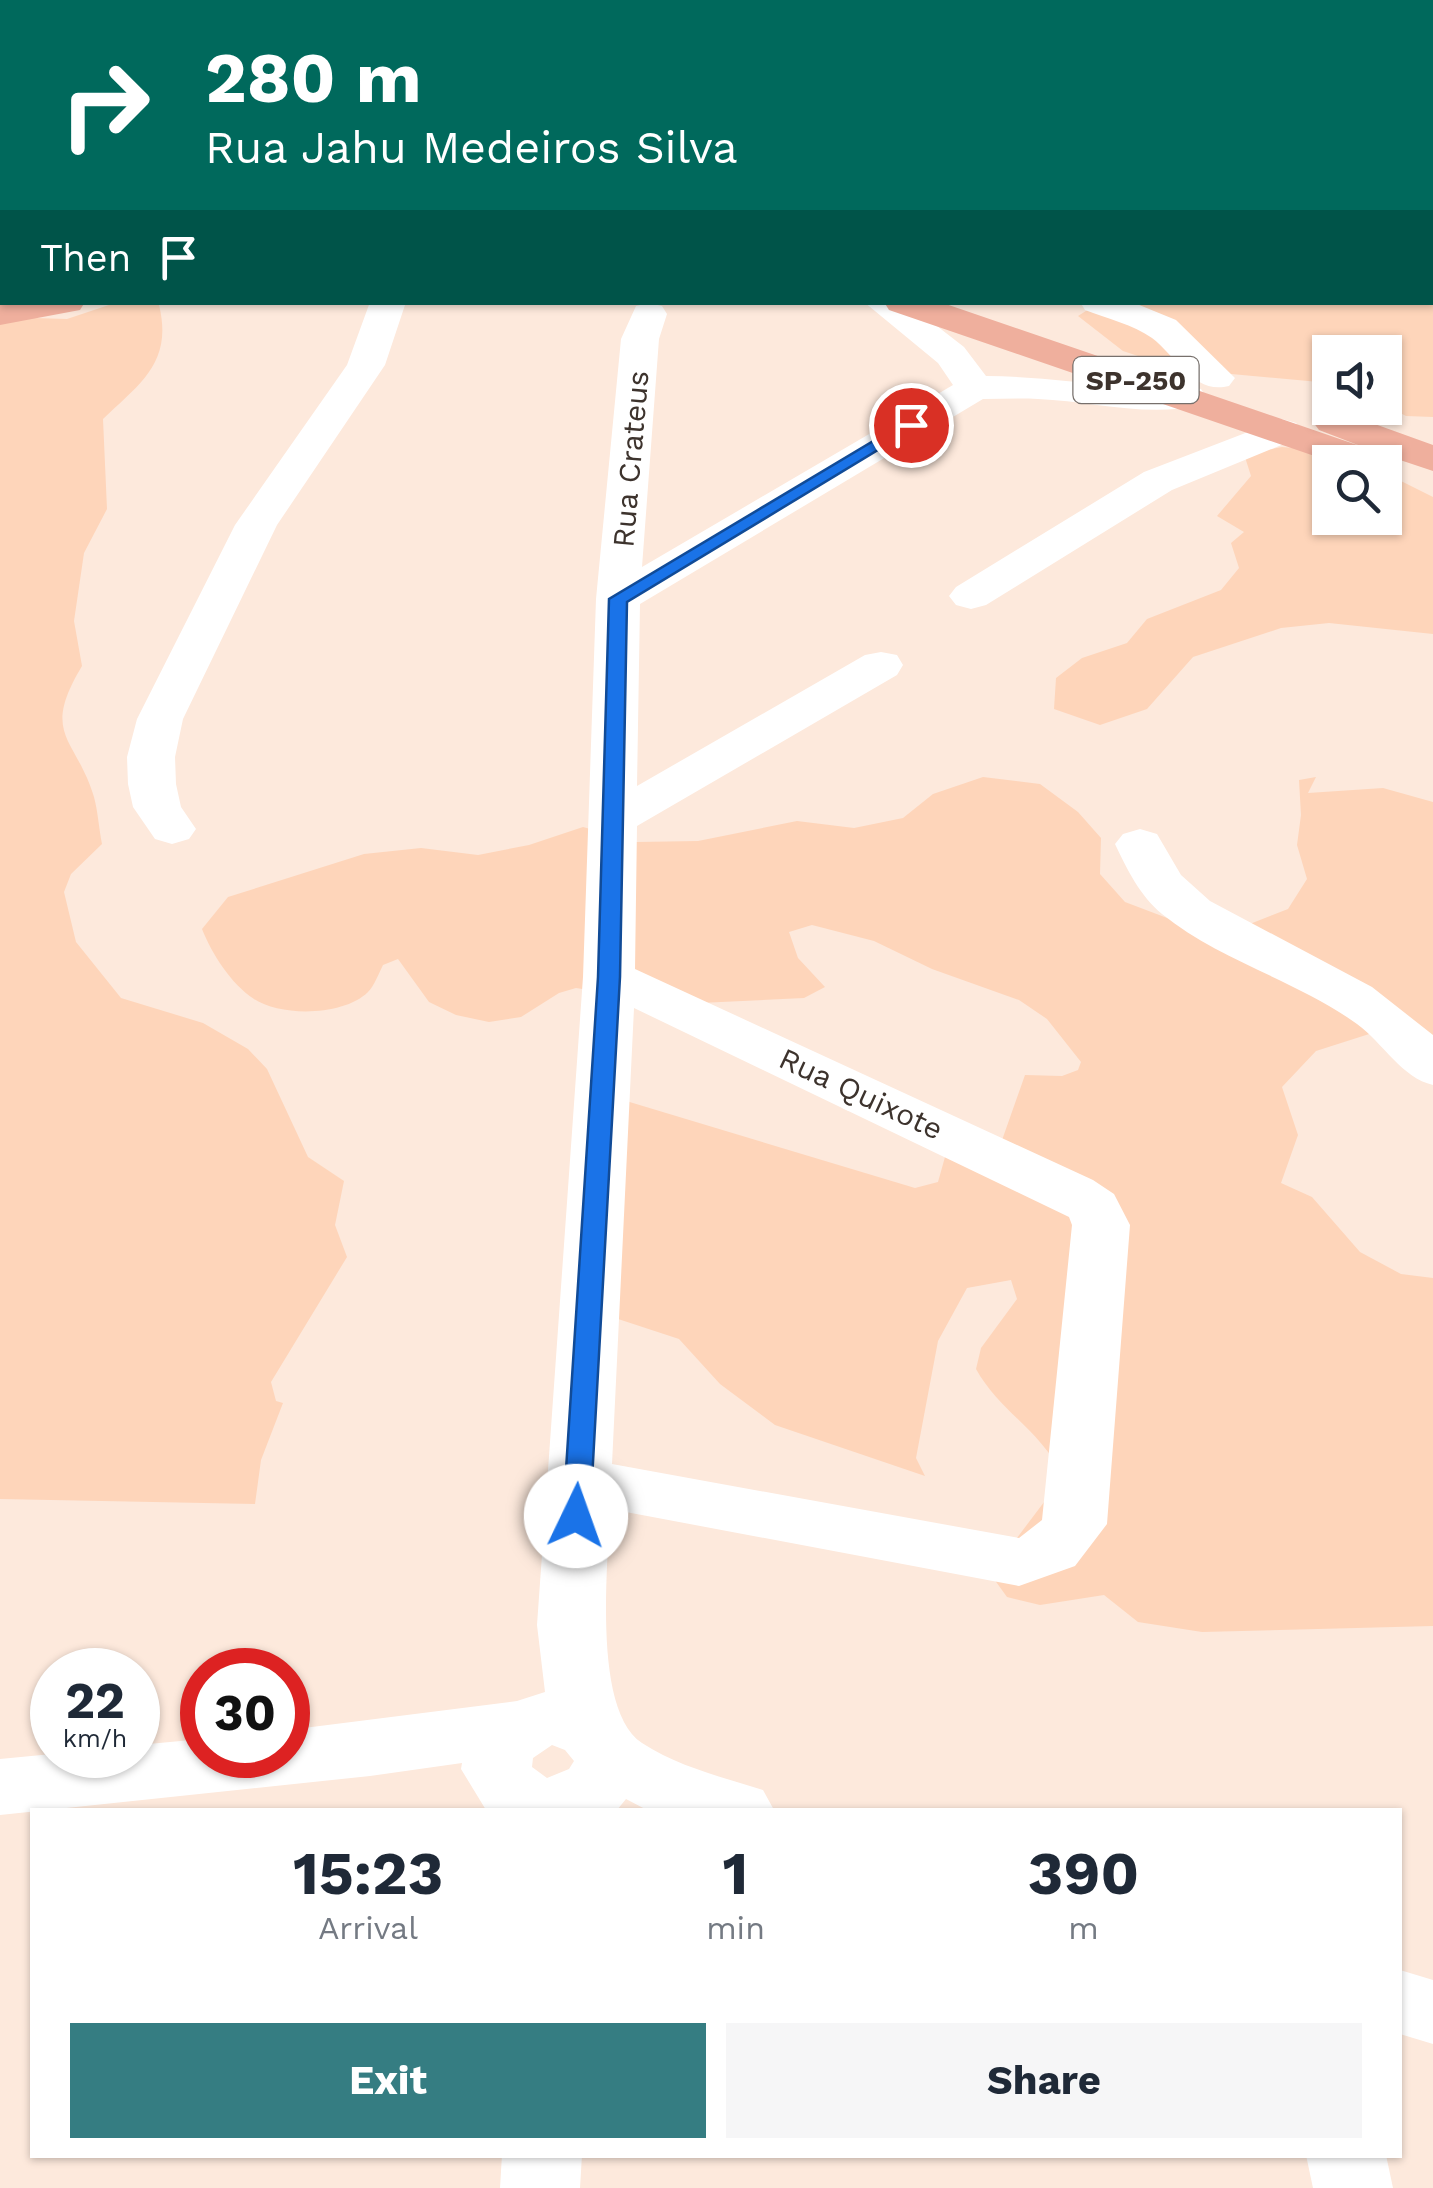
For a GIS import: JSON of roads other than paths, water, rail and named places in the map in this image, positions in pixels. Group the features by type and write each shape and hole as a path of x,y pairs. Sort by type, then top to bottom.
{"main road":[{"path":"0,314 50,305"},
{"name":"SP-250","path":"912,305 1433,460"},
{"name":"SP-250","path":"995,305 1201,388 1282,432 1319,445"},
{"path":"1402,474 1433,486"}],"street":[{"path":"172,829 157,806 152,784 151,757 160,719 256,525 366,364 387,305"},
{"path":"886,305 951,355 974,388"},
{"path":"618,599 974,388 1038,387 1119,397 1201,388 1163,328 1117,305"},
{"name":"Rua Crateus","path":"557,1773 571,1625 609,977 618,599 628,521 640,340 649,314"},
{"path":"971,596 1158,482 1282,432"},
{"path":"628,521 721,538"},
{"path":"612,820 881,664"},
{"path":"1140,844 1156,876 1172,896 1208,923 1284,960 1390,1023 1411,1040 1433,1069"},
{"name":"Rua Quixote","path":"578,1480 1019,1562 1043,1557 1058,1548 1074,1524 1100,1225 1094,1208 1072,1193 609,977"},
{"path":"0,1786 370,1749 557,1773 708,1801"},
{"path":"1402,2003 1433,2012"},
{"path":"540,2188 542,2158"},
{"path":"1347,2158 1353,2188"}]}
